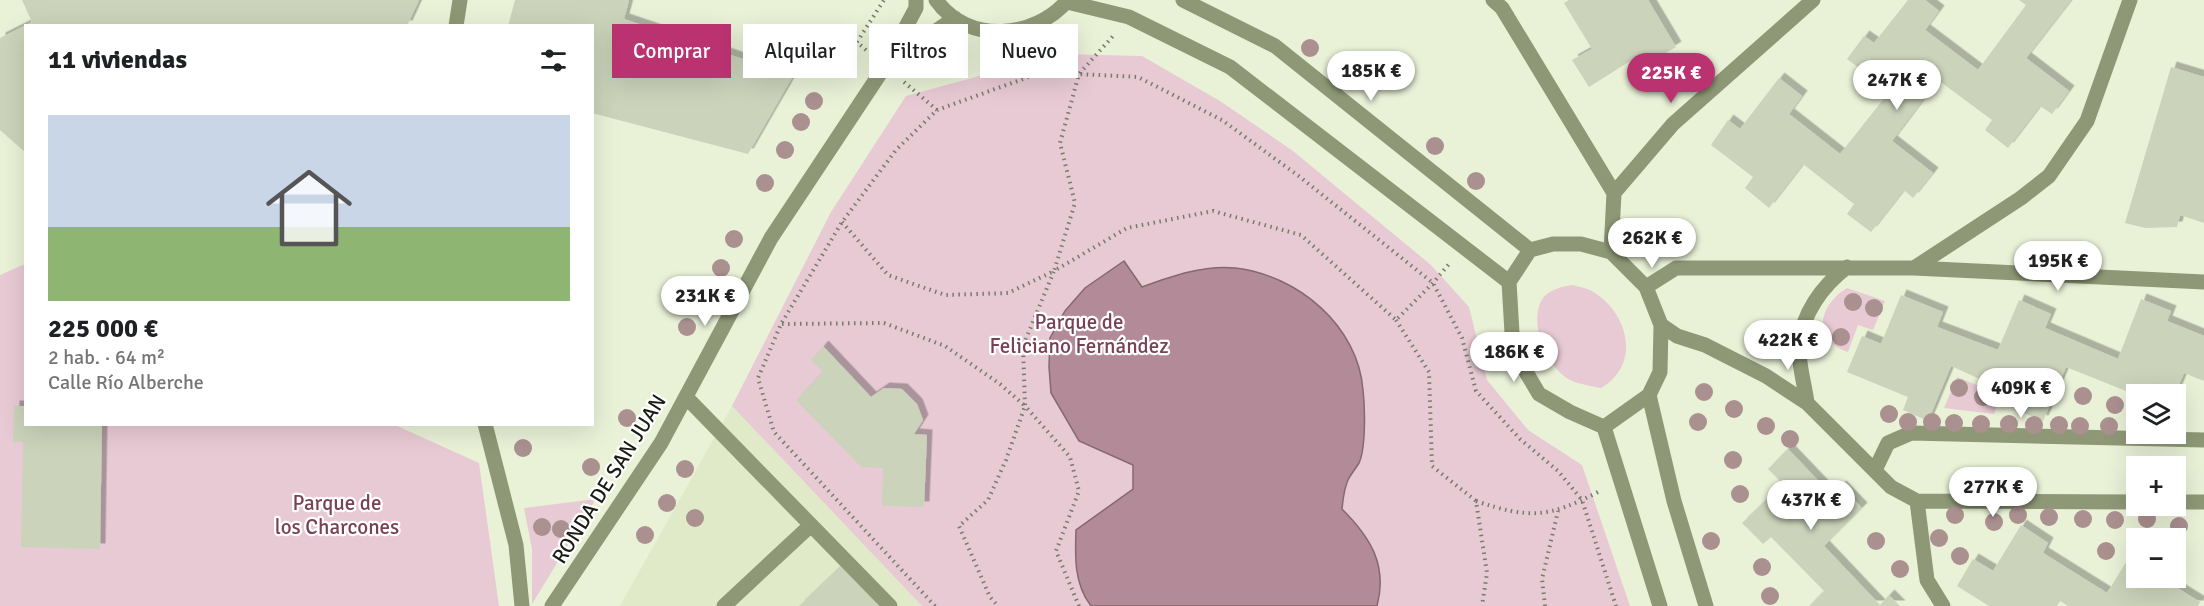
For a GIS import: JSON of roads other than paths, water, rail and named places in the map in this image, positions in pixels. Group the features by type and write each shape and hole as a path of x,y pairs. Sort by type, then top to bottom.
{"street":[{"path":"456,24 460,0"},
{"name":"RONDA DE SAN JUAN","path":"907,24 916,8 916,0"},
{"path":"936,0 955,18 978,29 1002,33 1034,25 1049,18 1068,1 1130,17 1230,67 1509,282"},
{"path":"1183,0 1275,46 1530,250"},
{"path":"1493,0 1502,8 1614,193 1611,252"},
{"path":"1614,193 1674,124 1813,0"},
{"path":"1914,268 2021,198 2049,176 2087,121 2130,0"},
{"name":"RONDA DE SAN JUAN","path":"946,24 955,18"},
{"name":"RONDA DE SAN JUAN","path":"552,606 662,443 771,238 877,78"},
{"path":"1604,428 1649,395 1660,372 1661,326 1646,287 1611,252 1581,244 1553,244 1530,250 1509,282 1513,350 1539,394 1604,428 1660,606"},
{"path":"1807,403 1799,347 1809,311 1826,284 1846,267"},
{"path":"1646,287 1676,268 1914,268 2204,282"},
{"path":"1661,326 1677,336 1705,345 1766,376 1807,403 1891,487 1917,501 2126,502"},
{"path":"1649,395 1674,501 1706,606"},
{"path":"686,397 890,606"},
{"path":"486,426 516,545 522,606"},
{"path":"1875,470 1888,443 1911,433 2204,440"},
{"path":"1917,501 1928,580 1943,606"},
{"path":"2186,502 2204,502"},
{"path":"724,606 811,525"}],"park label":[{"name":"Parque de Feliciano Fernández","path":"1079,334"},
{"name":"Parque de los Charcones","path":"337,515"}]}
